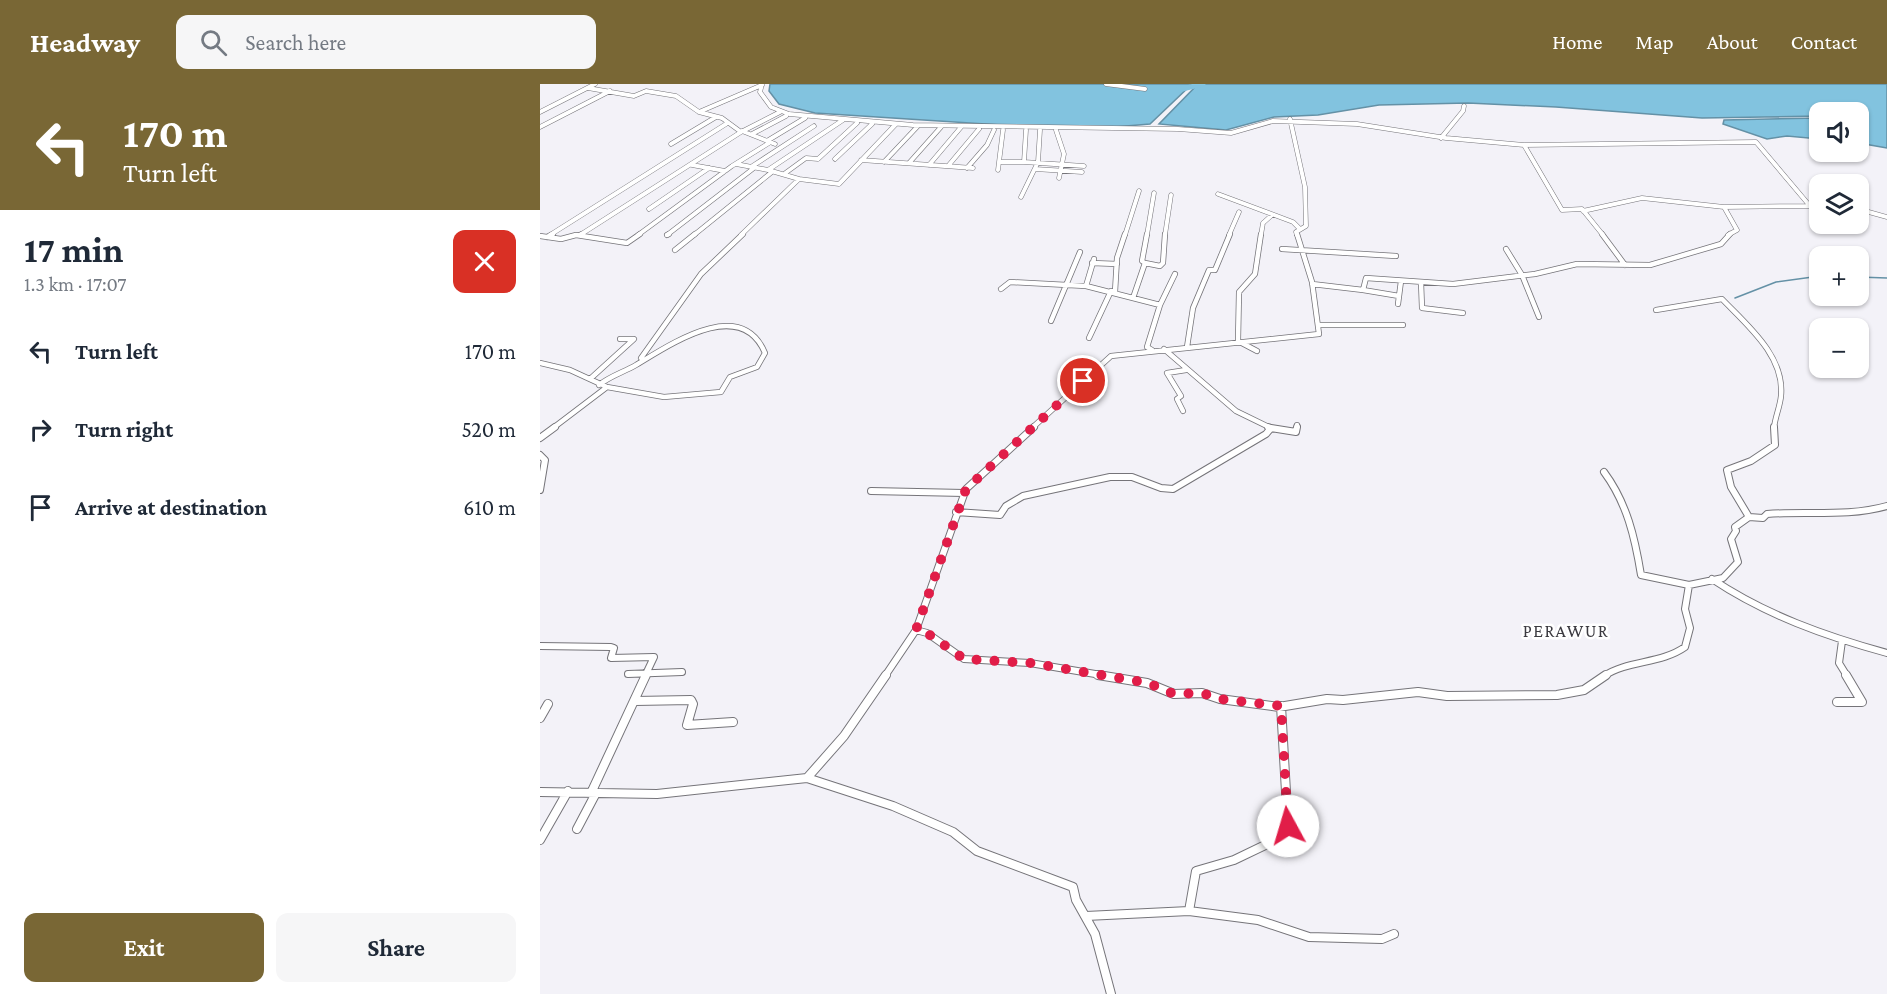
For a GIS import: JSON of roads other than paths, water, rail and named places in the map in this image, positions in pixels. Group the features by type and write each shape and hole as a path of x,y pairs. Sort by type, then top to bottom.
{"street":[{"path":"540,112 595,84"},
{"path":"1106,84 1145,89"},
{"path":"699,111 762,85"},
{"path":"762,85 760,92 771,106 788,115 895,125 1178,129 1231,133 1273,121 1291,120 1357,124 1441,138 1524,145 1756,142 1809,205"},
{"path":"588,88 634,96 645,91 676,96 699,111 722,118 726,124 775,144"},
{"path":"540,127 610,91"},
{"path":"1441,138 1465,108 1464,106"},
{"path":"580,235 692,165 741,131 780,111"},
{"path":"752,135 788,115 872,124 994,130 1059,129"},
{"path":"671,144 716,117"},
{"path":"540,236 561,239 569,234 628,242 725,171 769,143 767,141 805,118"},
{"path":"807,778 844,736 916,630 947,548 956,512 964,493 988,467 1043,420 1111,356 1319,334 1312,284 1304,249 1296,231 1306,226 1305,187 1291,120"},
{"path":"675,250 770,171 842,121"},
{"path":"784,174 806,159 818,159 857,123"},
{"path":"546,237 726,124"},
{"path":"835,159 872,124"},
{"path":"735,164 799,179 839,184 895,125"},
{"path":"667,235 753,168 814,126"},
{"path":"884,162 918,126"},
{"path":"909,164 941,127"},
{"path":"929,165 961,127"},
{"path":"948,166 979,129"},
{"path":"1059,129 1063,141 1063,171 1059,178"},
{"path":"967,168 987,145 994,130"},
{"path":"998,170 1003,130"},
{"path":"1024,162 1026,130"},
{"path":"1021,196 1038,162 1040,130"},
{"path":"1524,145 1562,210 1583,211 1642,198 1724,207 1809,206"},
{"path":"861,160 973,168"},
{"path":"999,162 1038,162 1084,166"},
{"path":"692,165 725,171"},
{"path":"649,209 709,168"},
{"path":"1035,169 1082,172"},
{"path":"639,361 701,274 799,179"},
{"path":"1089,338 1113,291 1117,264 1139,192"},
{"path":"1154,193 1142,261 1160,266 1163,263 1167,235 1167,206 1171,195"},
{"path":"1218,194 1293,222 1300,229"},
{"path":"1363,290 1366,278 1453,284 1522,275 1577,264 1650,265 1721,244 1731,232 1737,230 1724,207"},
{"path":"1583,211 1607,237 1625,265"},
{"path":"1187,347 1193,308 1209,270 1215,270 1239,212"},
{"path":"1869,212 1887,217"},
{"path":"1238,341 1239,292 1255,274 1263,223 1272,214"},
{"path":"1282,249 1396,256"},
{"path":"1506,249 1522,275 1539,317"},
{"path":"1051,321 1080,252"},
{"path":"1086,286 1093,261 1117,264"},
{"path":"1133,298 1145,263"},
{"path":"1152,350 1147,347 1160,305 1175,274"},
{"path":"1398,304 1401,281"},
{"path":"1001,289 1010,282 1086,286 1113,291 1160,305"},
{"path":"1421,282 1422,308 1463,313"},
{"path":"1312,284 1399,296"},
{"path":"1656,310 1722,299 1779,367 1781,398 1777,404 1772,439 1775,445 1751,461 1727,470 1731,487 1749,517"},
{"path":"1318,325 1379,323 1403,325"},
{"path":"540,363 590,379 599,385 663,399 721,392 725,382 732,375 757,367 765,353 762,344 754,335 738,326 703,331 607,377 599,385"},
{"path":"590,379 634,339 620,339"},
{"path":"1238,341 1257,351"},
{"path":"1164,349 1236,411 1271,428 1296,432 1297,425"},
{"path":"1183,411 1177,399 1181,396 1167,374 1186,370"},
{"path":"540,438 607,387"},
{"path":"956,512 1000,515 1005,506 1036,491 1075,486 1101,479 1132,477 1171,489 1184,484 1186,480 1266,434 1271,428"},
{"path":"540,455 545,460 540,490"},
{"path":"1604,472 1617,489 1636,536 1641,575 1689,585 1723,578 1738,561 1731,539 1736,531 1735,527 1749,517 1763,518 1767,514 1797,511 1840,513 1887,506"},
{"path":"871,491 964,493"},
{"path":"1712,579 1780,617 1842,641 1887,653"},
{"path":"916,630 927,633 964,659 1030,663 1148,683 1174,694 1202,693 1220,699 1281,706 1327,699 1343,700 1418,692 1519,697 1557,695 1584,690 1614,670 1675,654 1685,647 1690,628 1685,609 1689,585"},
{"path":"1837,702 1862,702 1839,663 1842,641"},
{"path":"540,646 611,647 614,648 611,658 654,657 649,673 577,829"},
{"path":"628,674 682,672"},
{"path":"635,701 691,700 693,704 687,725 733,722"},
{"path":"540,718 548,704"},
{"path":"1189,911 1196,871 1233,860 1284,836 1288,826 1281,706"},
{"path":"540,792 657,794 807,778 893,806 953,832 977,851 1073,887 1075,901 1086,916 1111,994"},
{"path":"540,840 568,791"},
{"path":"1086,916 1189,911 1258,920 1309,937 1382,939 1394,934"}],"water":[{"path":"770,84 1192,84 1150,124 1114,127 1001,125 815,113 779,104 769,91"},
{"path":"1198,84 1887,84 1887,148 1869,145 1869,102 1809,102 1809,116 1702,118 1468,103 1379,105 1318,115 1274,117 1226,130 1159,124"},
{"path":"1809,118 1809,138 1787,136 1767,139 1723,124 1724,120"}],"waterway":[{"path":"1178,90 1203,84"},
{"path":"1869,277 1887,278"},
{"path":"1735,298 1776,282 1809,278"}],"district":[{"name":"PERAWUR","path":"1566,631"}]}
